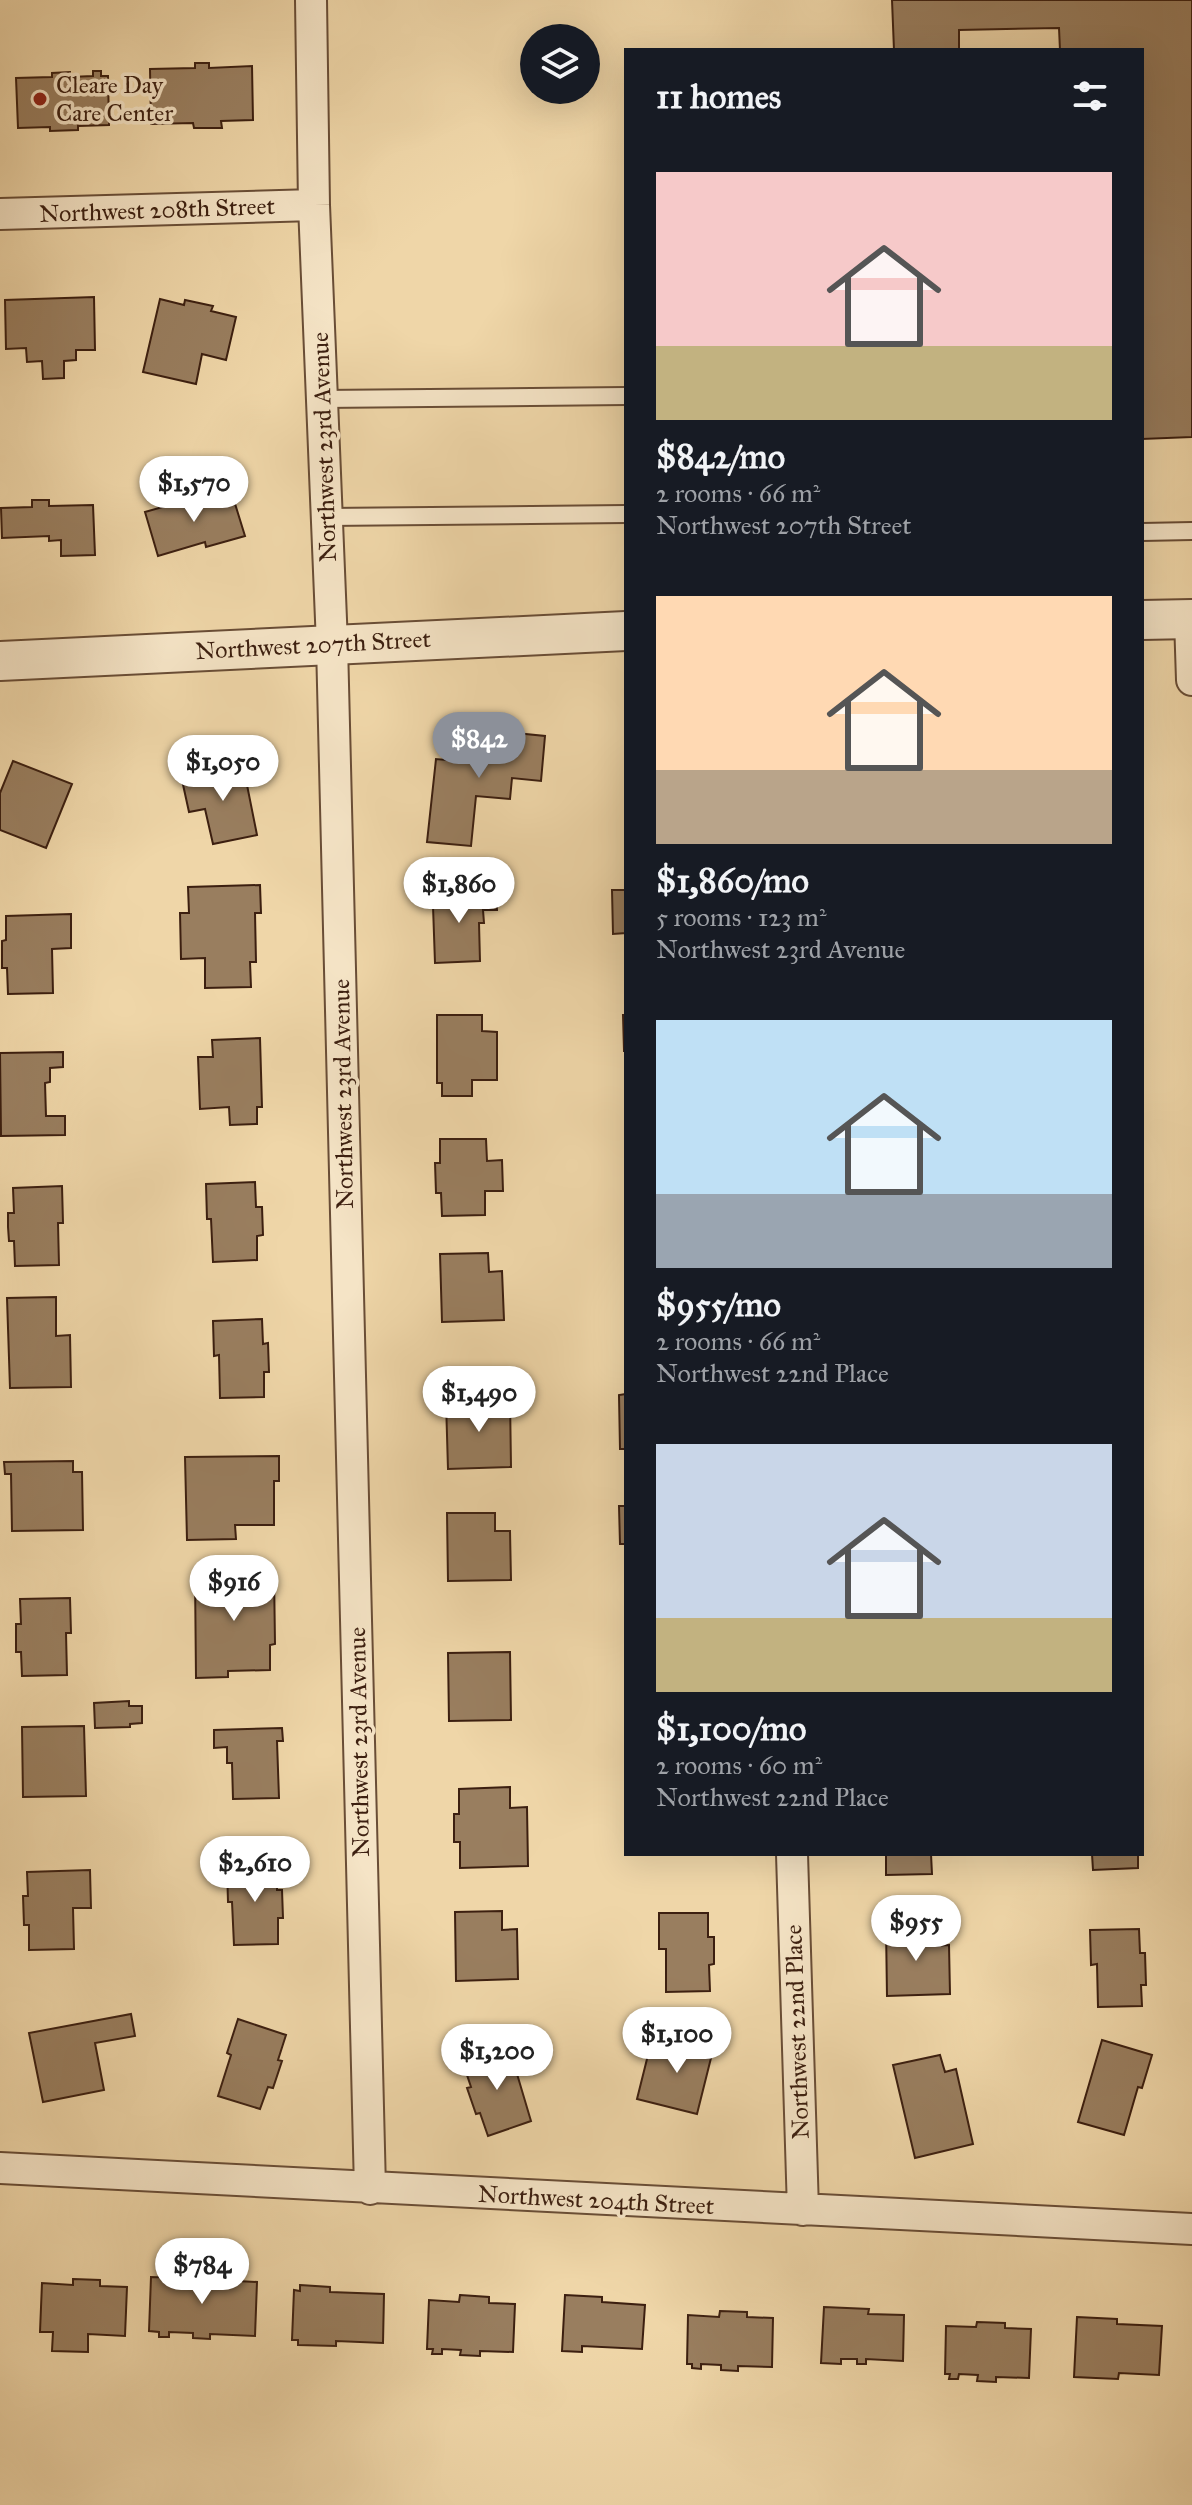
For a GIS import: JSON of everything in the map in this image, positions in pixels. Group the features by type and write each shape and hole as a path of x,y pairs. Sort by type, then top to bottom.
{"street":[{"name":"Northwest 23rd Avenue","path":"311,0 314,205 332,644 370,2189"},
{"name":"Northwest 208th Street","path":"0,214 314,205"},
{"path":"1144,620 1191,619 1192,680"},
{"name":"Northwest 207th Street","path":"0,661 624,631"},
{"name":"Northwest 22nd Place","path":"792,1856 803,2210"},
{"name":"Northwest 204th Street","path":"0,2168 1192,2229"}],"lane":[{"path":"322,399 624,396"},
{"path":"327,517 624,514"},
{"path":"1144,532 1192,531"}],"building":[{"path":"892,0 1192,0 1192,437 1144,439 1144,48 1060,48 1059,28 959,30 959,48 894,48"},
{"path":"195,63 209,63 209,68 252,66 253,120 221,121 222,128 194,128 193,123 151,124 150,69 195,68"},
{"path":"93,71 101,71 101,76 108,76 109,125 50,131 50,127 18,128 16,78 52,77 52,73 70,72 70,77 93,76"},
{"path":"94,297 95,350 76,350 76,360 64,361 64,378 43,379 42,361 27,362 26,348 6,349 5,300"},
{"path":"160,299 184,305 185,300 213,306 211,311 236,317 226,360 202,354 196,384 143,372"},
{"path":"232,494 245,536 206,547 205,542 158,556 145,512 194,498 197,505"},
{"path":"32,500 49,500 49,506 93,505 95,555 61,556 61,540 49,541 49,536 2,538 1,508 32,507"},
{"path":"484,730 545,736 541,781 512,778 510,799 476,796 471,846 427,842 436,759 446,760 448,739 483,742"},
{"path":"13,761 72,784 46,848 0,830 0,793"},
{"path":"248,766 251,779 246,780 257,835 213,844 205,809 189,812 182,780"},
{"path":"260,885 261,913 255,913 256,962 250,962 251,987 205,988 205,958 181,959 180,913 189,913 188,887"},
{"path":"612,890 624,890 624,933 613,934"},
{"path":"496,892 497,910 483,910 484,923 479,923 480,961 435,963 433,906 428,907 427,895"},
{"path":"71,914 71,948 52,949 53,993 8,994 7,968 2,968 6,916"},
{"path":"437,1015 482,1015 482,1031 497,1032 497,1080 472,1080 472,1096 442,1096 442,1083 437,1083"},
{"path":"260,1038 262,1107 257,1107 257,1124 230,1125 229,1107 200,1109 198,1057 213,1057 212,1040"},
{"path":"63,1052 63,1067 50,1068 50,1082 45,1083 46,1116 65,1116 65,1135 1,1136 0,1053"},
{"path":"440,1139 486,1139 487,1161 502,1160 503,1191 485,1191 485,1215 442,1216 441,1193 436,1193 435,1163 440,1163"},
{"path":"255,1182 256,1207 262,1207 263,1235 257,1236 257,1260 213,1262 206,1184"},
{"path":"62,1186 63,1223 58,1223 59,1265 15,1266 14,1241 9,1241 8,1227 8,1213 14,1213 13,1188"},
{"path":"488,1253 489,1272 502,1271 504,1320 442,1322 440,1254"},
{"path":"56,1297 56,1336 70,1335 71,1387 10,1388 7,1298"},
{"path":"262,1319 263,1344 268,1343 269,1372 264,1372 264,1397 220,1398 219,1355 214,1356 213,1321"},
{"path":"624,1394 624,1449 620,1449 619,1395"},
{"path":"510,1399 511,1467 448,1469 446,1401"},
{"path":"279,1456 279,1481 274,1481 274,1525 235,1525 236,1539 187,1540 185,1457"},
{"path":"73,1461 73,1472 82,1472 83,1530 12,1531 11,1474 5,1474 4,1462"},
{"path":"619,1506 624,1506 624,1544 620,1544"},
{"path":"447,1513 495,1513 495,1531 510,1531 511,1580 448,1581"},
{"path":"274,1573 275,1644 270,1645 270,1670 228,1671 228,1677 196,1678 195,1574"},
{"path":"70,1598 71,1633 66,1633 67,1675 22,1676 21,1652 16,1652 16,1624 21,1624 20,1599"},
{"path":"510,1652 511,1720 449,1721 448,1653"},
{"path":"129,1701 129,1706 142,1706 142,1723 130,1724 130,1727 95,1728 94,1703"},
{"path":"84,1726 86,1796 23,1797 22,1727"},
{"path":"282,1728 283,1741 277,1741 279,1798 233,1799 232,1763 227,1763 227,1747 214,1748 214,1730"},
{"path":"510,1787 510,1808 527,1807 528,1866 460,1868 460,1842 454,1842 454,1814 459,1814 459,1789"},
{"path":"886,1856 931,1856 932,1874 886,1875"},
{"path":"1092,1856 1138,1856 1138,1868 1093,1870"},
{"path":"277,1865 277,1890 282,1890 283,1918 278,1918 278,1944 234,1945 227,1866"},
{"path":"90,1870 91,1908 73,1908 74,1949 29,1950 29,1925 24,1925 23,1896 28,1896 27,1872"},
{"path":"502,1911 502,1930 517,1929 518,1979 456,1981 455,1912"},
{"path":"659,1913 708,1913 708,1937 714,1937 714,1964 709,1965 710,1991 666,1992 666,1949 659,1949"},
{"path":"933,1926 934,1946 949,1945 950,1994 887,1996 886,1927"},
{"path":"1139,1929 1140,1953 1145,1953 1146,1985 1141,1985 1142,2006 1098,2007 1097,1964 1091,1965 1090,1930"},
{"path":"131,2014 135,2036 95,2043 104,2090 43,2102 29,2033"},
{"path":"238,2019 286,2035 273,2088 268,2087 260,2109 218,2096"},
{"path":"667,2035 714,2046 697,2114 637,2099 649,2051 663,2054"},
{"path":"1102,2040 1152,2055 1142,2088 1138,2087 1124,2135 1078,2122"},
{"path":"509,2047 531,2121 488,2136 467,2088 471,2087 463,2063"},
{"path":"940,2055 945,2072 956,2069 973,2144 915,2158 893,2065"},
{"path":"182,2273 217,2275 217,2280 257,2282 255,2336 210,2334 210,2339 193,2338 193,2333 169,2332 169,2337 159,2337 159,2332 149,2331 151,2277 181,2278"},
{"path":"73,2279 100,2280 100,2286 127,2287 125,2336 88,2334 88,2352 52,2351 53,2332 40,2332 42,2283 73,2285"},
{"path":"300,2285 330,2287 330,2292 384,2294 383,2343 336,2341 336,2346 298,2345 298,2340 292,2340 294,2290 300,2291"},
{"path":"460,2295 489,2297 489,2303 515,2304 513,2352 480,2351 480,2356 460,2355 461,2350 442,2349 442,2354 432,2354 433,2349 427,2349 429,2300 459,2302"},
{"path":"565,2295 602,2297 602,2302 645,2305 642,2349 582,2346 582,2352 562,2351"},
{"path":"824,2307 869,2309 868,2314 904,2315 903,2361 866,2359 866,2364 857,2364 857,2359 841,2359 841,2364 821,2363"},
{"path":"720,2311 747,2312 747,2317 773,2318 772,2367 738,2366 738,2371 721,2370 721,2365 701,2364 701,2369 687,2364 688,2315 719,2317"},
{"path":"1077,2317 1117,2319 1117,2324 1162,2326 1159,2375 1119,2373 1118,2379 1074,2377"},
{"path":"977,2322 1005,2323 1005,2328 1031,2329 1029,2378 996,2377 996,2382 977,2381 978,2375 959,2374 958,2379 949,2379 950,2374 945,2374 946,2326 976,2327"}],"place":[{"name":"Cleare Day Care Center","path":"40,99"}]}
